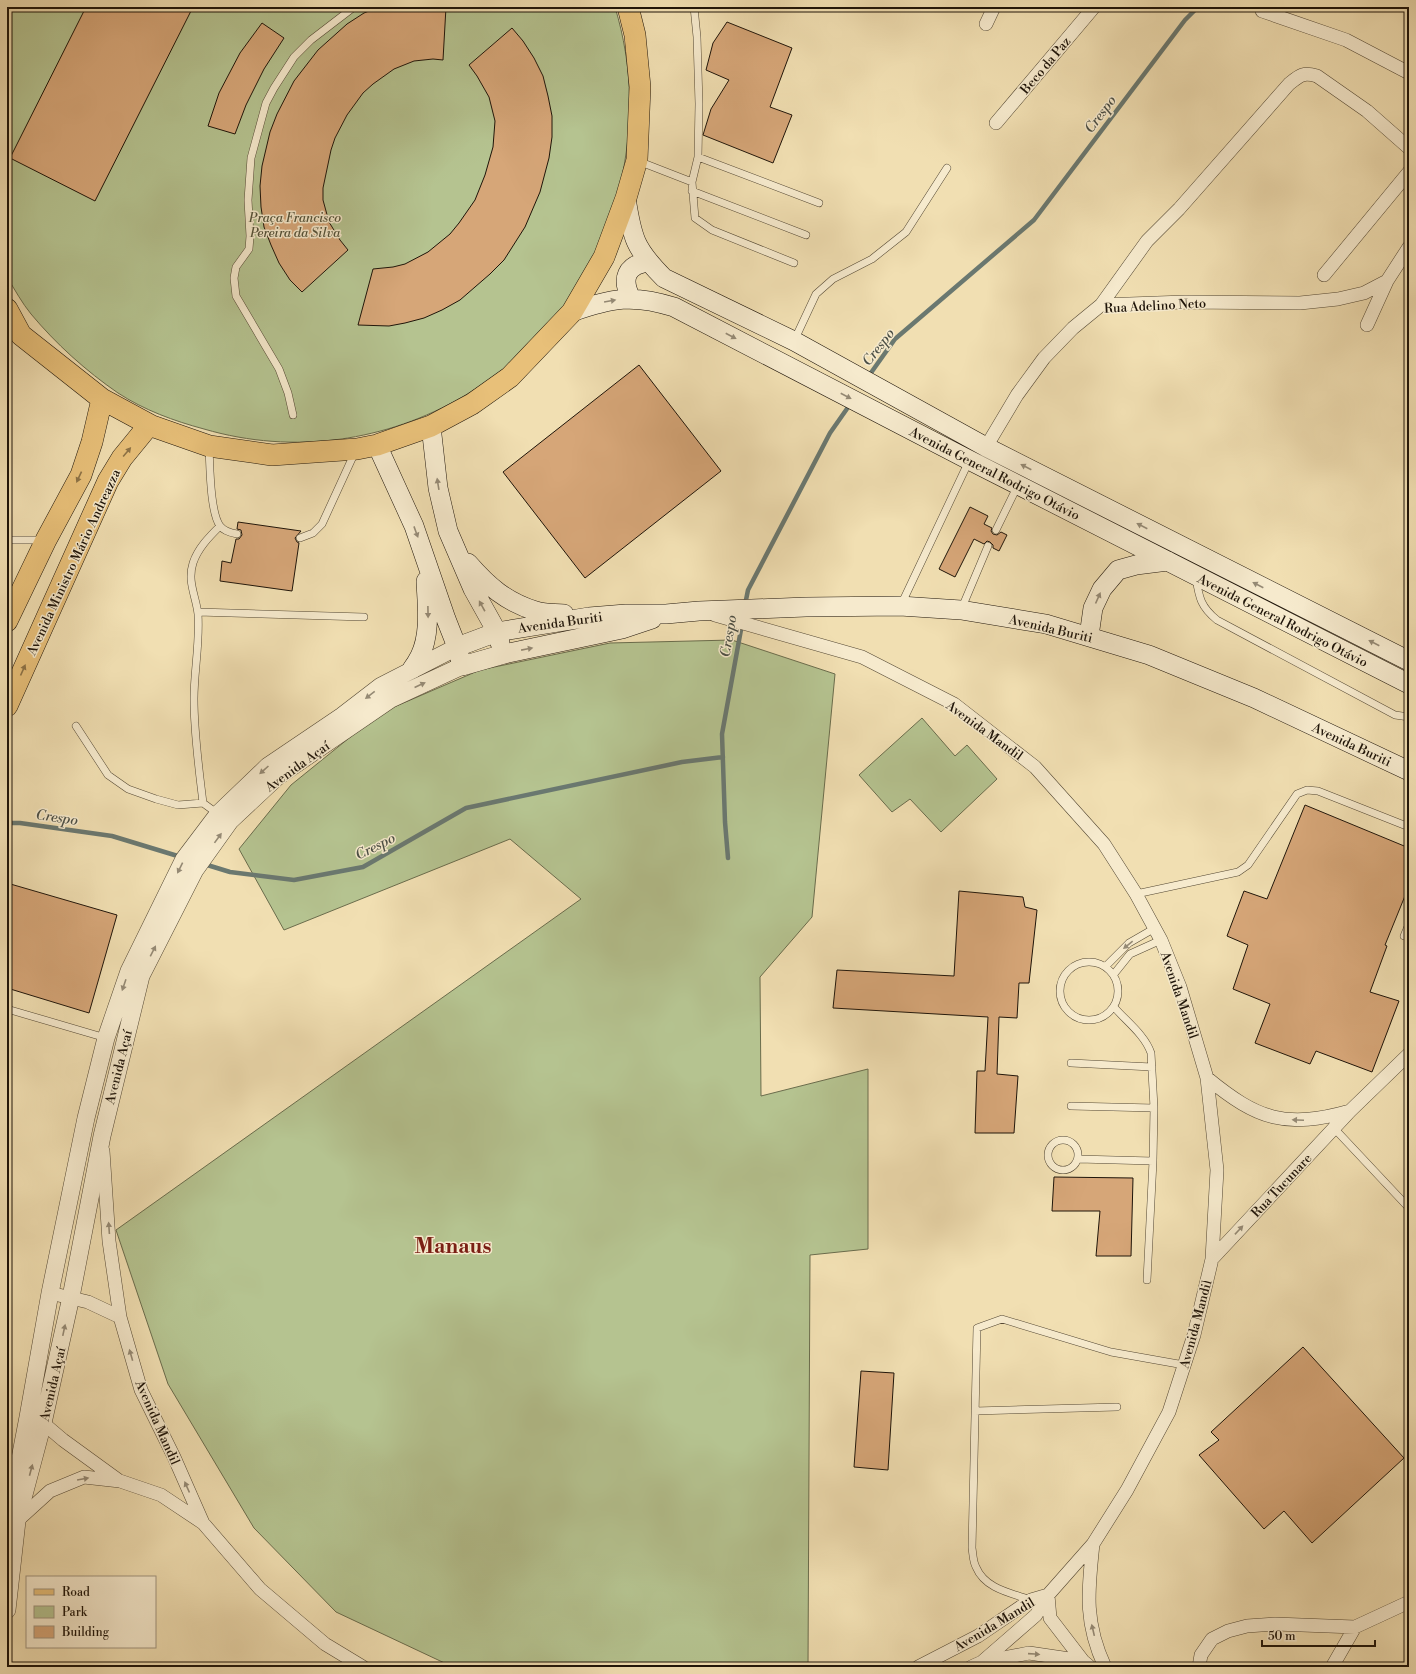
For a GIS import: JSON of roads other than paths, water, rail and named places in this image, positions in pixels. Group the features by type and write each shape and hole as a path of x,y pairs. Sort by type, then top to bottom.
{"main road":[{"path":"7,309 18,335 102,399 149,425 209,446 272,455 357,449 377,445 431,426 472,404 510,377 572,312 604,257 626,198 637,160 640,87 635,35 628,7"},
{"name":"Avenida General Rodrigo Otávio","path":"626,198 630,222 637,246 648,262 664,278 794,341 986,447 1409,661"},
{"path":"631,298 627,290 626,277 632,267 640,263 648,262"},
{"name":"Avenida General Rodrigo Otávio","path":"572,312 592,305 631,298 653,300 674,307 969,460 1409,684"},
{"path":"7,621 46,540 81,475 92,442 102,399"},
{"name":"Avenida Ministro Mário Andreazza","path":"7,706 108,480 122,458 149,425"},
{"path":"431,426 438,488 448,531 473,589 497,632 504,654"},
{"path":"377,445 414,526 457,647 462,666"},
{"path":"455,548 485,583 505,598 537,611 590,617"},
{"path":"412,669 420,656 428,618 426,559"},
{"path":"1089,636 1093,608 1102,589 1118,570 1136,565 1168,562"},
{"name":"Avenida Buriti","path":"457,647 497,632 590,617 626,614 666,614 806,606 900,606 961,610 1046,624 1149,655 1254,698 1409,771"},
{"name":"Avenida Buriti","path":"462,666 504,654 622,629 666,614"}],"street":[{"path":"986,24 994,7"},
{"name":"Beco da Paz","path":"996,123 1094,7"},
{"path":"1264,9 1346,40 1409,73"},
{"path":"1101,305 1147,241 1179,209 1289,84 1300,75 1309,74 1317,76 1367,111 1409,148"},
{"path":"1324,275 1409,172"},
{"name":"Rua Adelino Neto","path":"1367,324 1387,281 1409,247"},
{"name":"Rua Adelino Neto","path":"986,447 1017,395 1044,358 1072,328 1101,305 1185,302 1315,302 1338,299 1364,293 1387,281"},
{"name":"Avenida Mandil","path":"699,611 862,657 954,704 1035,767 1104,844 1136,894 1155,928 1180,987 1207,1078 1217,1170 1212,1259 1194,1335 1169,1412 1127,1490 1094,1544 1048,1595 1036,1616 976,1664"},
{"name":"Avenida Açaí","path":"36,1420 50,1293 86,1118 106,1038 129,971 184,859 224,817 268,766 342,716 381,686 457,647"},
{"name":"Avenida Açaí","path":"7,1610 12,1523 36,1420 71,1297 102,1136 141,976 194,870 224,817 277,777 391,699 462,666"},
{"name":"Rua Tucunare","path":"1212,1259 1350,1111 1409,1054"},
{"name":"Rua Tucunare","path":"1207,1078 1230,1097 1252,1110 1276,1118 1301,1120 1325,1118 1350,1111"},
{"name":"Avenida Mandil","path":"102,1136 110,1241 120,1317 141,1390 174,1457 203,1523"},
{"path":"50,1293 71,1297 99,1306 120,1317"},
{"path":"36,1420 120,1481"},
{"name":"Avenida Mandil","path":"12,1523 50,1491 84,1477 120,1481 161,1495 203,1523 260,1589 325,1644 363,1667"},
{"path":"1094,1544 1089,1588 1089,1614 1098,1651 1105,1667"},
{"path":"1048,1595 1050,1618 1086,1664"},
{"name":"Avenida Mandil","path":"918,1667 978,1636 1031,1600 1048,1595"},
{"path":"1199,1667 1201,1655 1212,1639 1228,1631 1247,1626 1275,1624 1355,1627 1409,1602"},
{"path":"1332,1667 1355,1627"},
{"path":"976,1664 1030,1653 1086,1664"}],"lane":[{"path":"293,415 288,393 279,369 236,296 234,278 236,267 248,249 250,236 248,200 251,158 266,103 294,57 311,40 354,7"},
{"path":"694,7 697,37 698,157 692,182 695,218 712,230 794,263"},
{"path":"698,157 819,203"},
{"path":"637,160 692,182"},
{"path":"794,341 816,294 832,279 872,260 906,232 947,168"},
{"path":"692,191 806,235"},
{"path":"7,422 7,468"},
{"path":"209,446 214,510 220,526 230,533 237,534"},
{"path":"300,538 313,533 322,524 357,449"},
{"path":"900,606 969,460"},
{"path":"996,530 1018,485"},
{"path":"203,803 194,698 198,612 191,583 193,563 202,545 220,526"},
{"path":"7,540 46,540"},
{"path":"961,610 988,546"},
{"path":"1196,576 1202,604 1208,613 1217,620 1395,715 1409,717"},
{"path":"198,612 364,617"},
{"path":"76,726 108,775 128,789 156,800 178,805 203,803 224,817"},
{"path":"1136,894 1238,872 1248,865 1297,794 1307,790 1318,791 1409,827"},
{"path":"1404,936 1409,924"},
{"path":"1106,966 1129,943 1155,928"},
{"path":"1114,974 1130,954 1161,940"},
{"path":"1082,962 1093,962 1106,966 1114,974 1118,986 1118,997 1114,1007 1104,1017 1095,1020 1076,1018 1068,1012 1060,996 1061,985 1065,974 1072,967 1082,962"},
{"path":"1114,1007 1149,1046 1151,1053 1154,1108 1147,1280"},
{"path":"7,1010 106,1038"},
{"path":"1071,1063 1152,1067"},
{"path":"1071,1106 1154,1108"},
{"path":"1325,1118 1409,1208"},
{"path":"1064,1140 1069,1141 1077,1148 1078,1159 1074,1166 1070,1169 1058,1170 1052,1165 1048,1156 1050,1147 1055,1142 1064,1140"},
{"path":"1078,1159 1153,1161"},
{"path":"1031,1600 995,1587 983,1579 975,1566 972,1548 977,1328 1002,1319 1111,1352 1184,1365"},
{"path":"975,1411 1116,1407"}],"waterway":[{"name":"Crespo","path":"868,377 895,339 1034,220 1185,20 1198,7"},
{"name":"Crespo","path":"745,605 748,590 830,433 851,403"},
{"name":"Crespo","path":"728,858 725,822 722,734 742,624"},
{"name":"Crespo","path":"204,864 230,872 294,880 363,867 466,808 682,762 723,757"},
{"name":"Crespo","path":"7,823 20,823 112,836 181,857"}],"district":[{"name":"Manaus","path":"453,1246"}],"park label":[{"name":"Praça Francisco Pereira da Silva","path":"295,224"}]}
